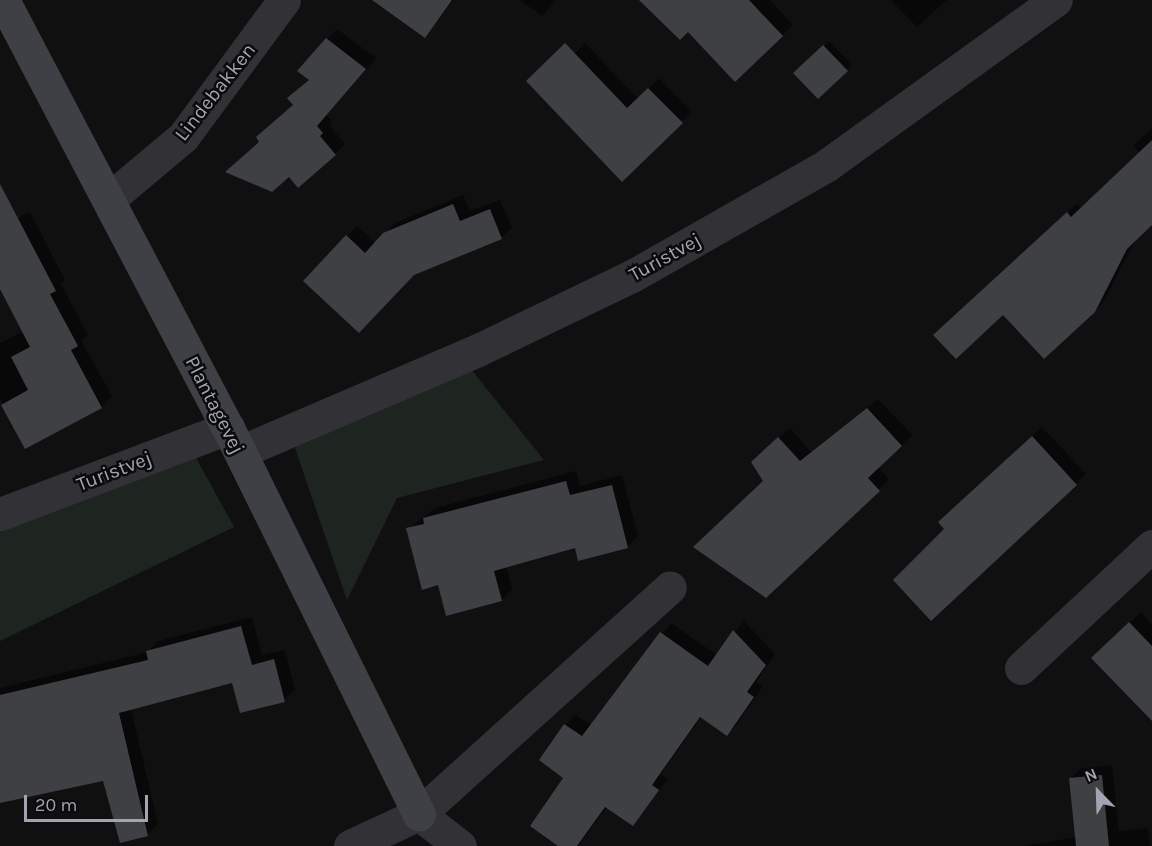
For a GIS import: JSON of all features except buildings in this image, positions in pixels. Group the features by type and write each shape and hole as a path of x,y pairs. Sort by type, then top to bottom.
{"street":[{"name":"Plantagevej","path":"3,0 234,440 419,814 460,846"},
{"name":"Lindebakken","path":"109,199 183,137 284,0"},
{"name":"Turistvej","path":"0,514 234,440 478,350 632,276 827,165 1056,0"},
{"path":"1021,668 1152,546"},
{"path":"350,846 419,814 670,587"}],"shaded area":[{"path":"470,368 544,460 397,498 347,600 295,448 308,438"},
{"path":"194,454 234,527 0,641 0,526"}]}
